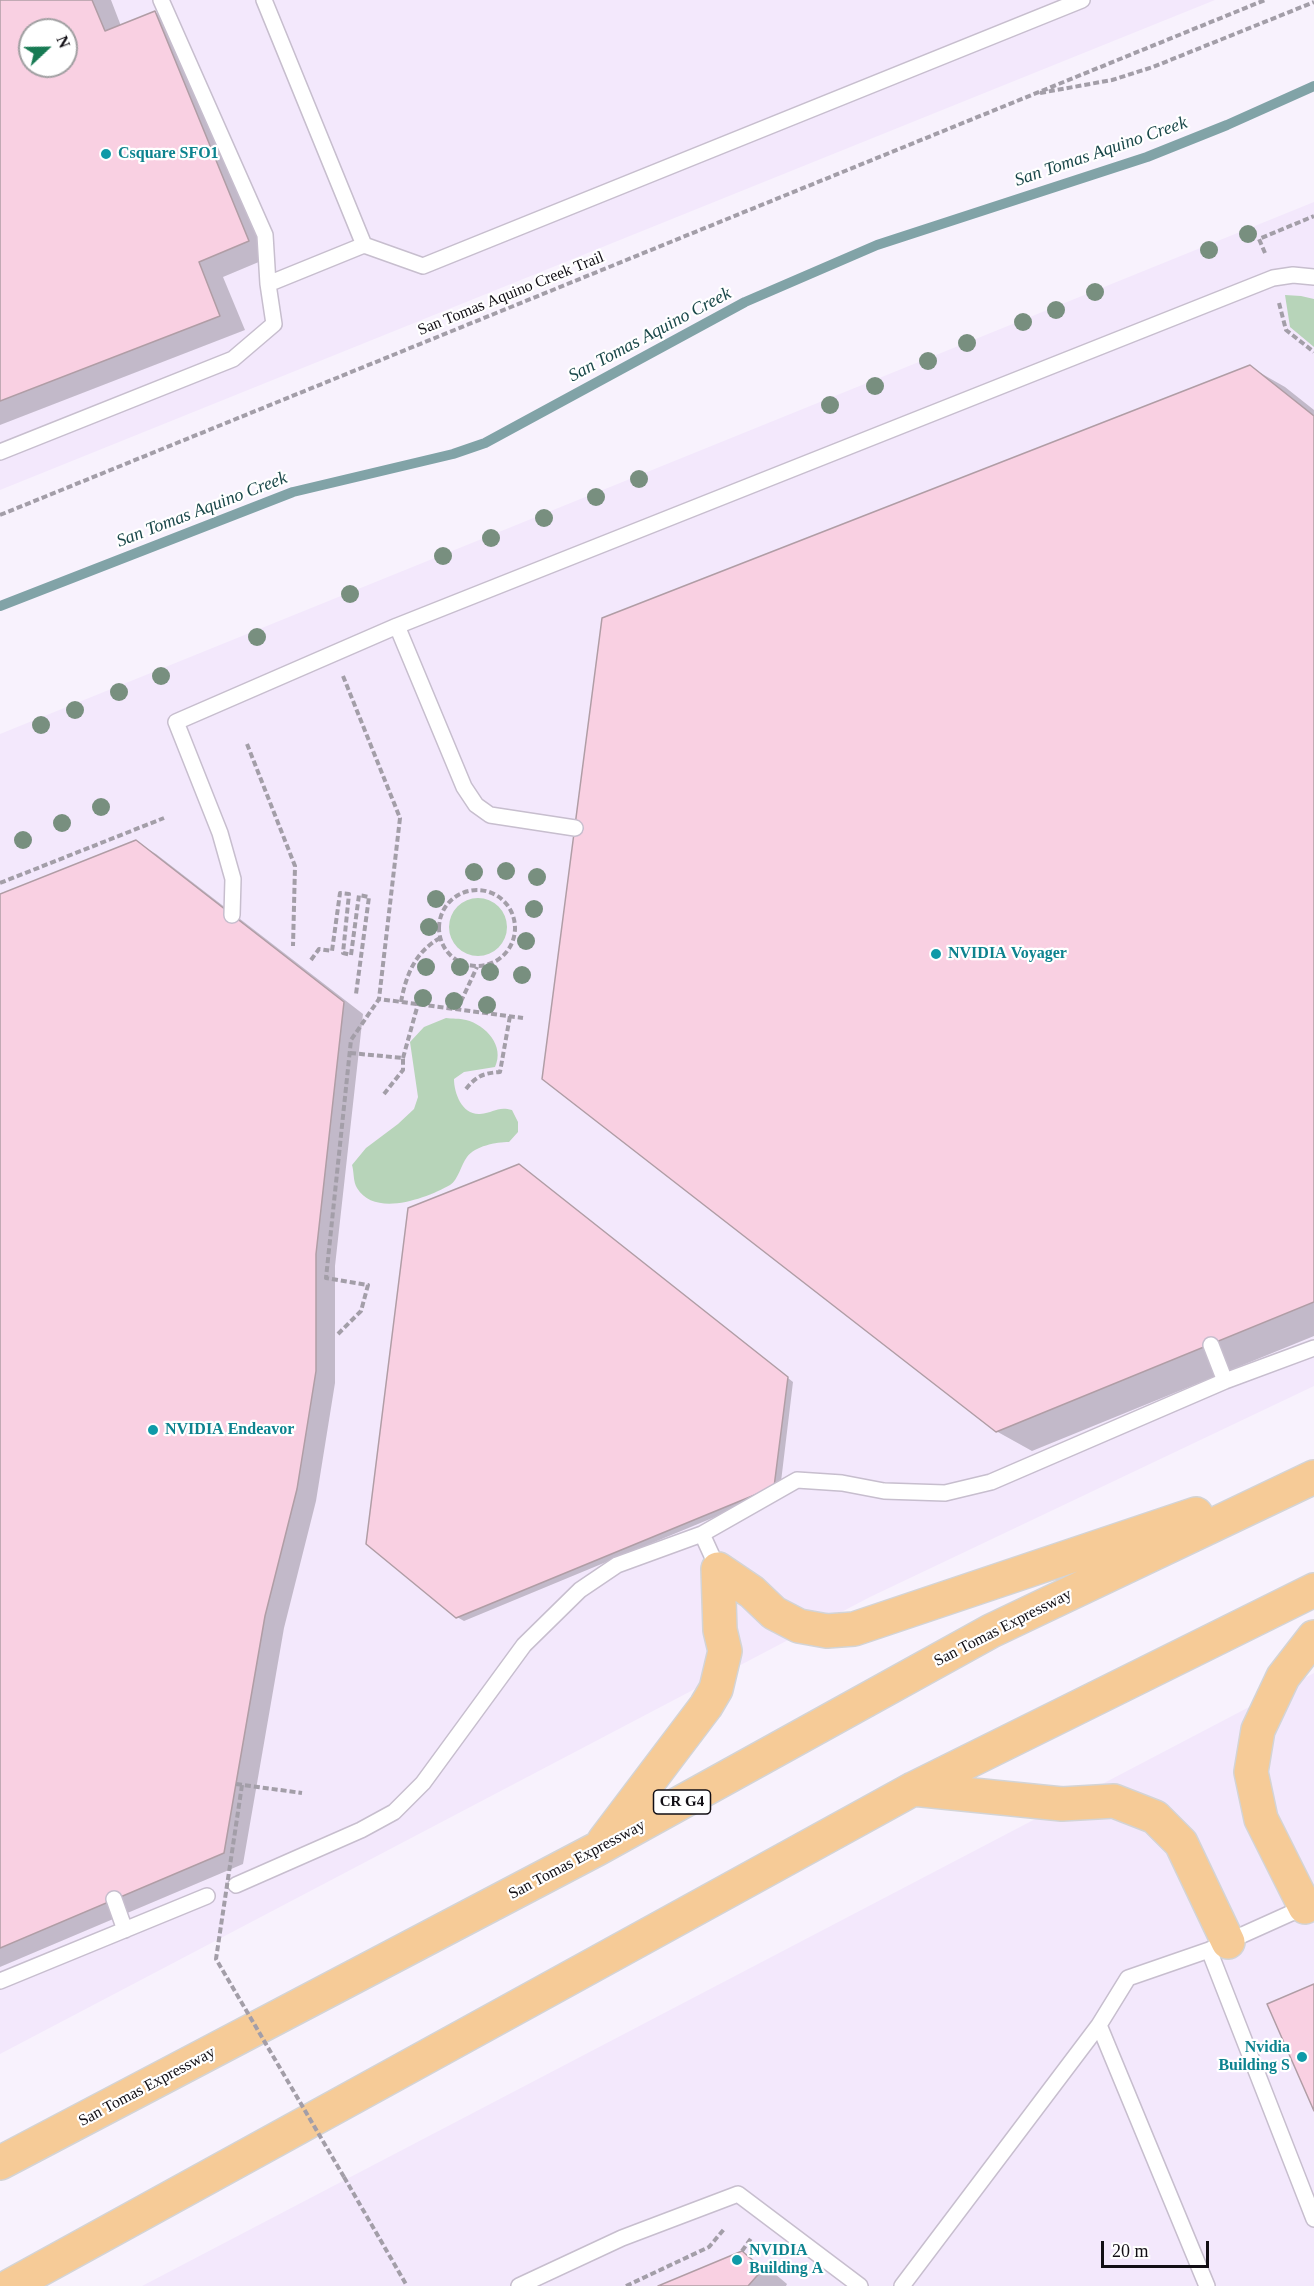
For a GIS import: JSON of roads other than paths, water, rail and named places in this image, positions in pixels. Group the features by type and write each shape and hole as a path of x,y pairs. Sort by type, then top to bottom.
{"highway":[{"path":"718,1569 753,1592 774,1613 799,1626 827,1631 854,1629 1314,1475"},
{"name":"San Tomas Expressway","path":"0,2163 597,1849 991,1631 1314,1475"},
{"path":"597,1849 706,1706 716,1689 725,1651 720,1630 718,1569"},
{"path":"10,2286 913,1789 1314,1590"},
{"path":"1310,1905 1262,1819 1251,1772 1258,1730 1283,1677 1314,1637"},
{"path":"913,1789 1062,1804 1114,1801 1155,1817 1181,1843 1218,1946"},
{"path":"0,2155 54,2136"}],"lane":[{"path":"0,452 233,359 274,324 267,284 265,235 161,0"},
{"path":"264,0 364,245"},
{"path":"267,284 364,245 423,266 1082,0"},
{"path":"232,915 233,879 220,833 176,722 397,626 1273,278 1293,275 1314,278"},
{"path":"397,626 464,787 476,805 490,815 575,828"},
{"path":"1211,1345 1226,1381"},
{"path":"236,1885 361,1830 394,1812 423,1783 524,1645 580,1590 617,1565 702,1534 797,1480 842,1483 884,1491 945,1493 991,1482 1226,1381 1314,1348"},
{"path":"702,1534 718,1569"},
{"path":"0,1981 207,1896"},
{"path":"114,1899 125,1930"},
{"path":"902,2286 1099,2025 1128,1978 1218,1946 1310,1905"},
{"path":"1218,1946 1314,2219"},
{"path":"1099,2025 1207,2286"},
{"path":"519,2286 622,2238 738,2194 860,2286"}],"waterway":[{"name":"San Tomas Aquino Creek","path":"0,606 293,492 453,454 485,443 745,302 877,245 1147,157 1227,125 1314,86"}],"place":[{"name":"Csquare SFO1","path":"106,154"},
{"name":"NVIDIA Voyager","path":"936,954"},
{"name":"NVIDIA Endeavor","path":"153,1430"},
{"name":"Nvidia Building S","path":"1302,2057"},
{"name":"NVIDIA Building A","path":"737,2260"}]}
